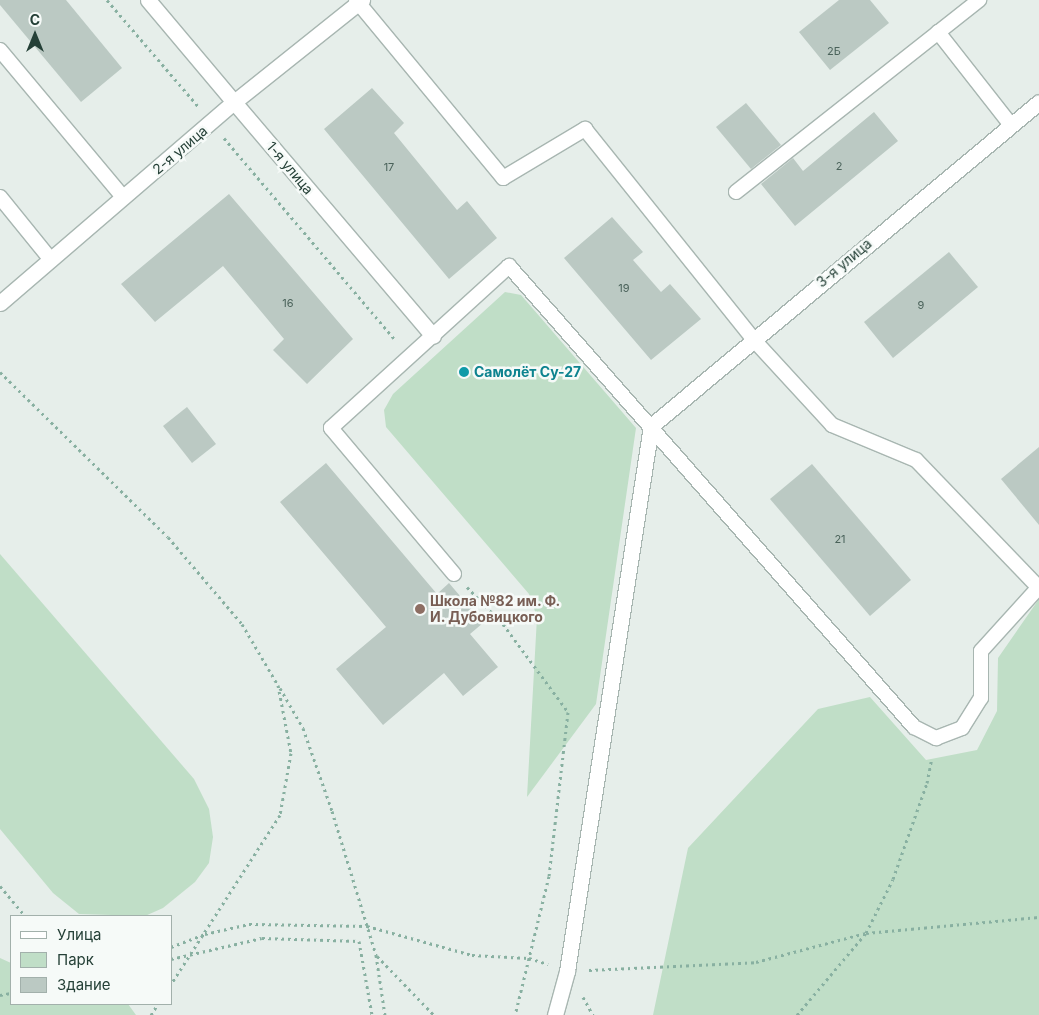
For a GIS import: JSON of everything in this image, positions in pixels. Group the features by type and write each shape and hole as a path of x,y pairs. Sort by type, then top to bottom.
{"street":[{"name":"1-я улица","path":"148,0 433,336"},
{"name":"2-я улица","path":"0,303 234,102 359,1"},
{"name":"3-я улица","path":"651,426 752,339 1039,102"},
{"path":"555,1015 568,970 651,426"}],"lane":[{"path":"736,192 979,0"},
{"path":"359,1 503,178 585,129 752,339 832,425 916,460 1039,588 981,651 981,698 962,728 936,738 914,727 509,266 331,428 454,574"},
{"path":"938,32 1011,125"},
{"path":"0,50 123,198"},
{"path":"0,198 51,260"}],"path":[{"path":"107,0 409,357"},
{"path":"0,372 168,538 242,624 304,728 376,955 385,1015"},
{"path":"454,574 503,624 568,712 549,876 515,1015"},
{"path":"172,983 205,934 280,814 291,753 278,685"},
{"path":"796,1015 866,933 893,879 913,825 927,783 936,738"},
{"path":"0,886 24,915"},
{"path":"172,947 205,934 249,924 367,926 472,955 529,958 568,970 756,962 866,933 1039,917"},
{"path":"172,960 262,938 359,941 372,1015"},
{"path":"376,955 434,1015"}],"green space":[{"path":"505,292 521,295 636,428 596,704 527,797 537,617 529,594 386,427 384,410 393,394"},
{"path":"0,554 194,779 209,809 213,837 209,863 195,882 163,908 147,915 79,914 53,893 0,829"},
{"path":"1039,599 1039,1015 653,1015 688,848 818,709 870,697 926,760 977,750 997,711 998,658"},
{"path":"0,958 10,963 10,1005 129,1005 136,1015 0,1015"}],"building":[{"path":"0,0 66,0 122,68 81,102 0,5"},
{"path":"839,0 870,0 889,23 830,70 799,32"},
{"path":"372,88 404,123 394,133 457,210 467,201 497,238 449,279 324,129"},
{"path":"746,103 781,145 751,169 716,127"},
{"path":"874,112 898,141 795,226 761,184 793,158 803,171"},
{"path":"229,194 353,339 307,384 273,350 284,339 223,266 155,322 121,284"},
{"path":"612,217 643,252 633,260 661,292 670,284 701,319 651,360 564,258"},
{"path":"949,252 978,287 893,358 864,322"},
{"path":"187,407 216,444 192,463 163,426"},
{"path":"1039,447 1039,525 1001,479"},
{"name":"Школа №82 им. Ф. И. Дубовицкого","path":"326,463 437,594 449,583 483,623 470,634 498,667 463,696 444,673 383,725 336,669 386,627 280,502"},
{"path":"812,464 911,580 870,616 770,499"}],"place":[{"name":"Самолёт Су-27","path":"464,372"},
{"name":"Школа №82 им. Ф. И. Дубовицкого","path":"420,609"}]}
